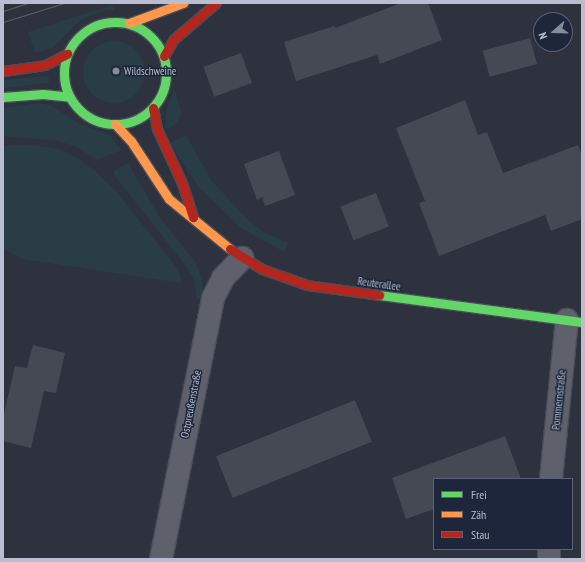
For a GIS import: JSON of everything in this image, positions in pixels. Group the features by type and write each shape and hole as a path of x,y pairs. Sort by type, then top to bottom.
{"street":[{"path":"129,23 183,3"},
{"path":"164,56 174,39 216,3"},
{"path":"114,21 129,23 149,34 164,56 166,77 164,88 153,108 142,117 115,124 101,123 89,117 70,98 64,76 67,54 75,41 86,30 99,24 114,21"},
{"path":"3,71 45,65 67,54"},
{"path":"3,97 43,94 70,98"},
{"name":"Reuterallee","path":"153,108 157,129 182,183 193,217"},
{"name":"Reuterallee","path":"115,124 131,141 161,189 169,199 193,217 223,245 242,258 274,274 308,285 575,321"},
{"name":"Ostpreußenstraße","path":"161,559 212,302 223,278 242,258"},
{"name":"Pommernstraße","path":"551,478 575,321"}],"shaded area":[{"path":"112,5 115,10 105,10 82,19 52,48 35,53 28,32"},
{"path":"114,41 126,43 136,50 143,60 145,72 143,84 136,94 126,101 114,103 102,101 92,94 85,84 83,72 85,60 92,50 102,43"},
{"path":"44,76 48,77 50,80 48,83 3,88 3,80"},
{"path":"174,88 182,113 177,123 166,130 166,111"},
{"path":"37,103 50,105 80,124 111,136 121,150 97,160 77,147 58,141 3,136 3,108"},
{"path":"186,135 211,180 248,220 267,234 288,243 284,252 241,228 198,186 170,143"},
{"path":"3,145 35,145 58,149 76,157 95,171 115,190 174,264 180,274 181,283 22,259 3,248"},
{"path":"128,163 159,216 196,263 203,284 201,299 197,298 194,279 186,266 114,175 114,170"}],"building":[{"path":"401,3 428,3 442,40 380,64 377,55 296,81 284,42 334,26 335,28"},
{"path":"530,38 537,64 490,77 483,51"},
{"path":"241,53 252,83 214,97 203,67"},
{"path":"465,100 478,135 487,132 503,173 578,145 582,155 582,219 551,231 545,215 439,256 419,203 425,201 396,128"},
{"path":"279,151 295,195 265,206 262,197 257,200 244,164"},
{"path":"376,193 389,227 353,240 341,207"},
{"path":"33,345 65,353 56,393 44,391 31,448 3,441 3,418 15,366 27,368"},
{"path":"355,400 372,442 233,498 216,456"},
{"path":"505,436 521,478 433,478 433,509 406,519 392,478"}],"tram line":[{"path":"3,11 28,3"},
{"path":"3,22 64,3"}],"traffic: fast":[{"path":"115,22 135,26 143,30 151,37 158,45 162,53 166,73 162,93 158,101 151,109 143,116 135,120 115,124 95,120 87,116 79,109 72,101 68,93 64,73 68,53 72,45 79,37 87,30 95,26 115,22"},
{"path":"3,97 43,94 70,97"},
{"path":"379,295 582,322"}],"traffic: slow":[{"path":"129,23 183,3"},
{"path":"115,124 131,141 169,199 230,249"}],"traffic: jam":[{"path":"164,56 174,39 216,3"},
{"path":"3,71 45,65 67,54"},
{"path":"153,108 157,129 182,183 193,217"},
{"path":"230,249 262,269 307,285 379,295"}],"place":[{"name":"Wildschweine","path":"116,71"}]}
